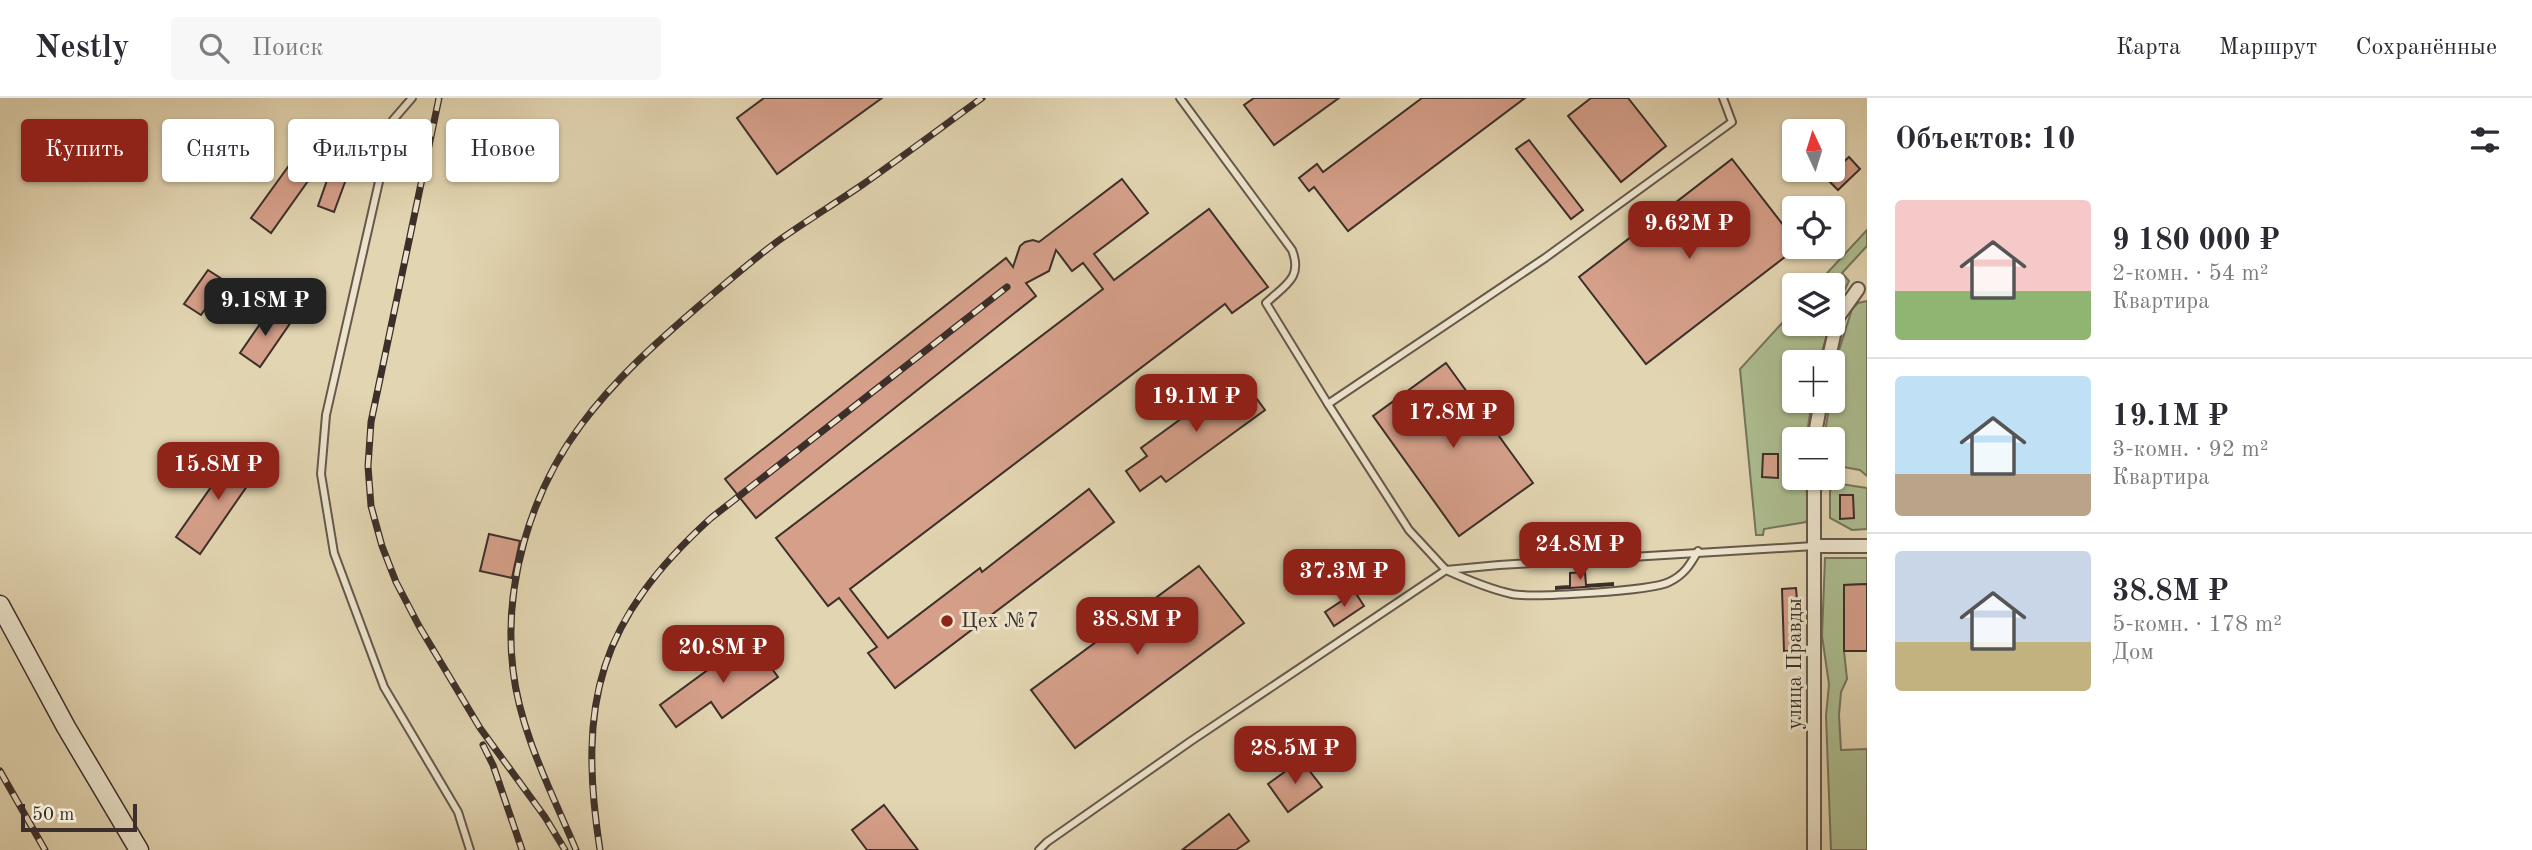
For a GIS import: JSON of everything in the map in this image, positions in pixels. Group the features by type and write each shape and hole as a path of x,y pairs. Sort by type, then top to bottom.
{"main road":[{"path":"0,605 66,727 139,850"}],"street":[{"path":"1831,350 1838,317 1862,287"},
{"name":"улица Правды","path":"1814,490 1814,850"},
{"path":"1814,546 1867,546"}],"lane":[{"path":"412,98 393,120 326,415 321,474 334,552 384,687 457,812 470,850"},
{"path":"1180,98 1292,250 1296,268 1294,276 1266,303 1409,530 1446,570 1483,587 1516,595 1634,589 1667,584 1685,573 1698,551"},
{"path":"1328,404 1545,258 1732,122 1723,98"},
{"path":"1039,850 1191,741 1446,570 1698,551 1814,546"}],"green space":[{"path":"1867,230 1867,246 1842,273 1827,273 1840,259 1845,259 1845,254"},
{"path":"1867,301 1867,476 1860,470 1845,467 1845,427 1826,427 1828,413 1845,413 1845,350 1839,350 1852,309 1858,303"},
{"path":"1782,323 1782,336 1827,336 1822,350 1782,350 1782,413 1810,413 1808,427 1782,427 1782,490 1807,490 1808,517 1806,522 1764,529 1763,535 1756,535 1740,369"},
{"path":"1845,485 1867,488 1867,529 1852,530 1830,518 1830,490 1845,490"},
{"path":"1825,558 1867,558 1867,584 1844,585 1844,651 1847,679 1841,692 1839,715 1841,750 1867,749 1867,850 1831,850 1826,716 1829,684 1822,636"}],"building":[{"path":"764,98 882,98 777,174 737,118"},
{"path":"1254,98 1339,98 1274,145 1244,105"},
{"path":"1422,98 1525,98 1348,231 1314,187 1309,191 1299,178 1317,164 1323,172"},
{"path":"1591,98 1628,98 1666,146 1621,182 1568,116"},
{"path":"1529,140 1583,210 1571,219 1516,149"},
{"path":"1849,157 1860,169 1838,190 1830,182 1845,182 1845,161"},
{"path":"1732,159 1782,224 1782,259 1646,364 1579,277"},
{"path":"288,167 288,182 307,182 271,233 251,218"},
{"path":"1122,179 1148,213 1094,254 1114,280 1209,209 1268,287 1232,313 1225,304 850,589 888,638 980,568 982,572 1089,489 1114,522 895,688 868,653 877,647 839,598 828,606 776,538 1103,289 1083,263 1072,271 1056,250 1049,271 1026,283 1036,296 756,518 725,479 1006,258 1013,267 1020,246 1025,242 1039,242"},
{"path":"326,182 345,182 334,212 318,206"},
{"path":"208,270 225,281 201,315 184,304"},
{"path":"271,308 291,322 260,367 240,353"},
{"path":"1446,363 1533,483 1459,536 1373,416"},
{"path":"1240,376 1265,410 1166,482 1161,476 1140,491 1126,471 1147,456 1141,448"},
{"path":"237,450 261,466 200,554 176,537"},
{"path":"1763,454 1778,454 1778,478 1762,477"},
{"path":"1840,495 1853,495 1854,518 1840,519"},
{"path":"489,534 520,541 512,578 480,571"},
{"path":"1199,566 1244,623 1075,748 1031,690"},
{"path":"1585,572 1586,585 1613,585 1556,589 1570,586 1570,573"},
{"path":"1867,584 1867,651 1844,651 1844,585"},
{"path":"1796,588 1800,637 1797,651 1784,651 1782,589"},
{"path":"1355,592 1364,606 1334,626 1325,612"},
{"path":"750,639 778,677 722,718 711,702 676,727 660,705"},
{"path":"1301,760 1322,787 1288,812 1268,784"},
{"path":"884,805 918,850 867,850 852,830"},
{"path":"1229,814 1249,841 1236,850 1182,850"}],"railway":[{"path":"439,98 371,422 368,466 371,506 396,582 419,626 480,728 545,817 565,850"},
{"path":"576,850 530,739 522,716 513,670 512,606 517,573 534,510 547,480 594,408 637,362 684,319 778,241 862,185 982,98"},
{"path":"600,850 592,750 595,706 605,666 621,629 643,592 673,555 711,518 1007,287"},
{"path":"483,745 493,765 522,850"},
{"path":"0,771 45,850"}],"place":[{"name":"Цех №7","path":"947,621"}]}
